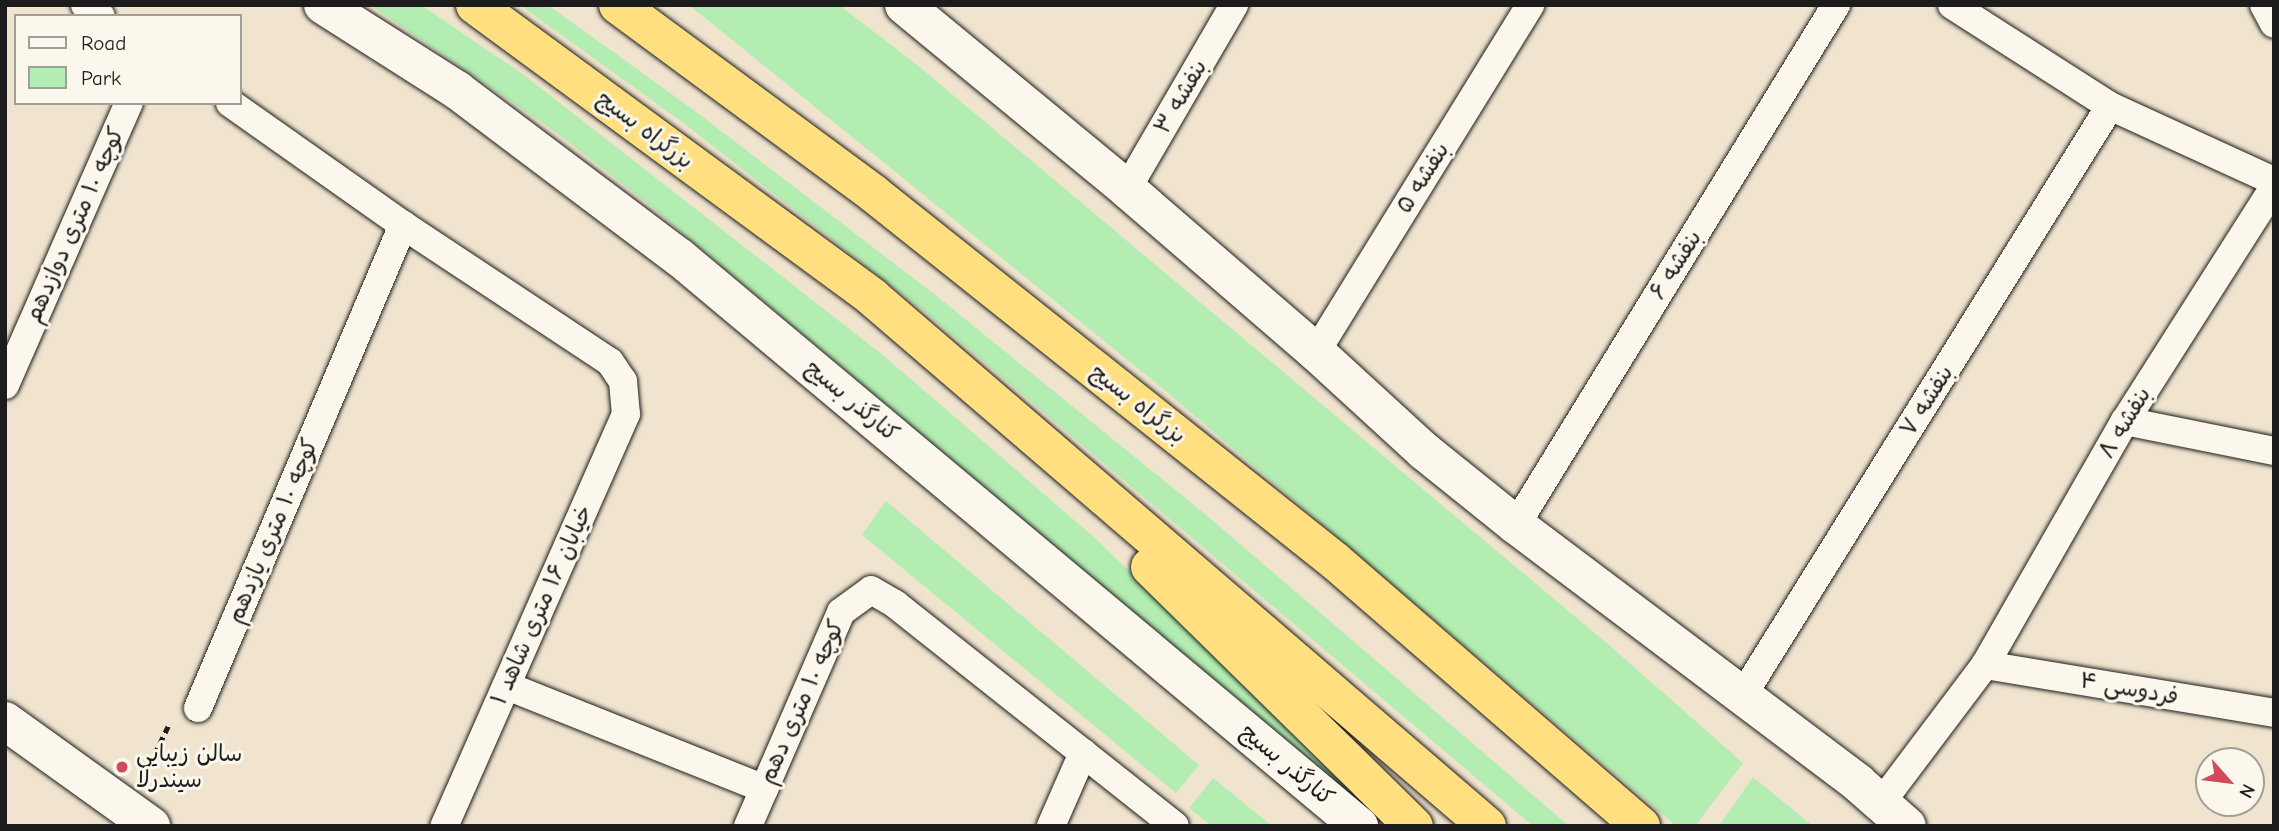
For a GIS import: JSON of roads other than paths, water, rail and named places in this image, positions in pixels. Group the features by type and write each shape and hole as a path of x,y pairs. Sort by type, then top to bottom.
{"highway":[{"name":"بزرگراه بسیج","path":"475,5 872,297 1487,826"},
{"name":"بزرگراه بسیج","path":"618,5 874,194 1324,552 1641,826"},
{"path":"872,297 1414,826"}],"main road":[{"name":"کنارگذر بسیج","path":"323,5 457,90 679,257 1359,826"},
{"path":"904,5 1127,188 1316,352 1424,451 1516,525 1743,695 1894,814"},
{"path":"5,721 140,817"}],"street":[{"name":"بنفشه ۳","path":"1127,188 1234,5"},
{"name":"بنفشه ۵","path":"1316,352 1530,5"},
{"name":"بنفشه ۶","path":"1516,525 1836,5"},
{"path":"1952,5 2110,106 2274,181"},
{"path":"2264,5 2274,24"},
{"name":"کوچه ۱۰ متری دوازدهم","path":"5,384 128,105"},
{"path":"233,105 403,225"},
{"name":"بنفشه ۷","path":"1743,695 2110,106"},
{"name":"بنفشه ۸","path":"1894,814 1985,665 2125,421 2274,187"},
{"name":"خیابان ۱۶ متری شاهد ۱","path":"403,225 610,362 624,381 626,414 444,826"},
{"name":"کوچه ۱۰ متری یازدهم","path":"198,708 403,225"},
{"path":"2125,421 2274,451"},
{"name":"کوچه ۱۰ متری دهم","path":"748,826 841,612 871,590 895,604 1083,753"},
{"name":"فردوسی ۴","path":"1985,665 2274,713"},
{"path":"507,686 764,789"},
{"path":"1051,826 1083,753 1175,826"}],"place":[{"name":"سالن زیبایی سیندرلا","path":"122,767"}]}
